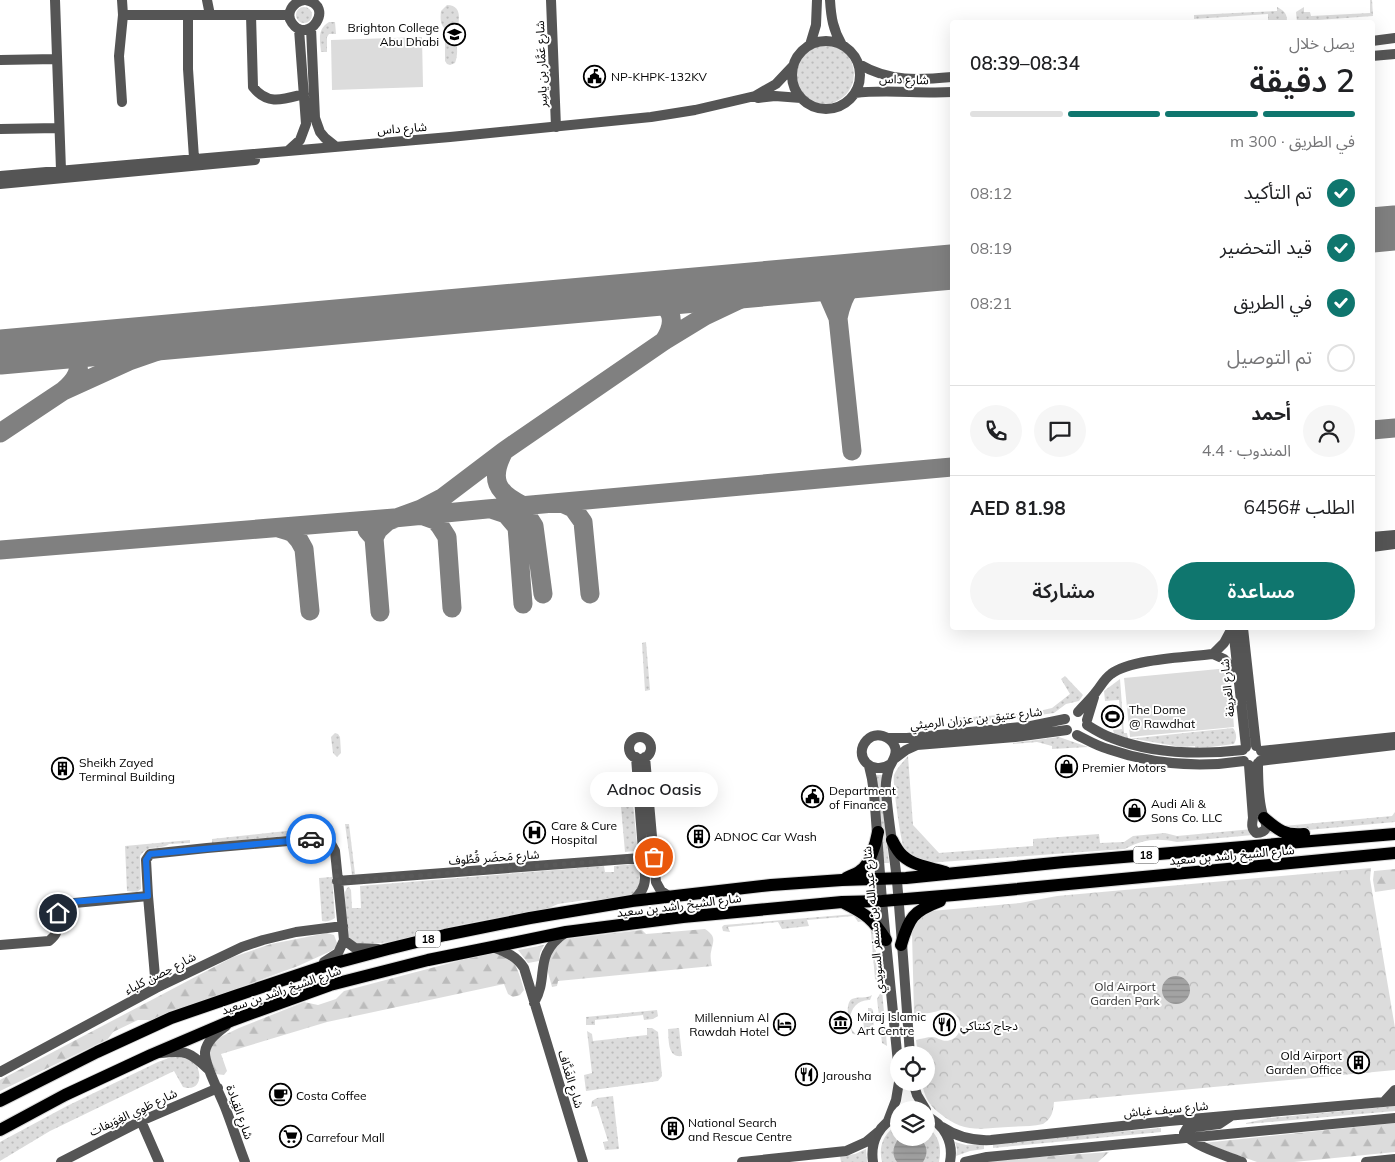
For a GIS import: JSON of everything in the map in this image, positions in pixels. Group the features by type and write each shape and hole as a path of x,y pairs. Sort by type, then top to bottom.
{"main road":[{"path":"1264,818 1287,834 1350,831 1382,835"},
{"path":"842,880 858,873 864,868 875,847 878,832"},
{"name":"شارع الشيخ راشد بن سعيد","path":"0,1101 97,1052 171,1018 328,965 445,935 530,918 632,901 771,885 842,880 896,879 1064,862 1395,834"},
{"path":"892,840 899,852 906,858 950,874"},
{"name":"شارع الشيخ راشد بن سعيد","path":"0,1130 65,1094 151,1054 233,1020 330,985 428,960 566,932 842,902 898,900 1395,853"},
{"path":"901,944 909,923 919,910 954,895"},
{"path":"842,902 870,918 886,940"}],"street":[{"path":"55,0 61,170"},
{"path":"122,0 123,16 119,56 122,102"},
{"path":"207,0 210,15"},
{"path":"305,0 314,3 319,12 318,21 306,30 293,24 290,14 296,2 305,0"},
{"name":"شارع عَمَّار بن ياسِر","path":"551,0 556,127"},
{"path":"810,45 816,25 817,0"},
{"path":"830,0 833,26 842,45"},
{"path":"123,16 290,14"},
{"path":"188,15 188,69 194,158"},
{"path":"251,15 253,87 260,96 270,99 283,99 307,92"},
{"path":"299,28 310,118 325,138 335,146"},
{"path":"307,92 311,28"},
{"path":"1375,40 1395,38"},
{"path":"826,41 837,42 842,45 851,51 859,64 858,88 842,105 832,109 820,109 810,105 794,89 793,66 801,52 810,45 826,41"},
{"path":"1375,56 1395,54"},
{"path":"0,60 57,59"},
{"name":"شارع داس","path":"859,64 879,74 895,78 950,77"},
{"name":"شارع داس","path":"0,176 456,137 651,117 696,110 762,93 776,84 793,66"},
{"name":"شارع داس","path":"855,93 872,91 950,92"},
{"name":"شارع داس","path":"0,184 644,124 697,115 767,97 801,98"},
{"path":"289,150 303,134 310,118"},
{"path":"0,129 59,128"},
{"path":"1375,537 1395,535"},
{"path":"1375,547 1395,544"},
{"path":"1213,654 1224,644 1232,630"},
{"name":"شارع الغريفة","path":"1233,630 1239,676 1252,755 1259,797 1266,825 1261,833 1256,833 1252,825 1252,755 1243,630"},
{"path":"1078,712 1104,680 1119,668 1135,663 1213,654 1224,659 1239,676"},
{"path":"1077,735 1085,730 1095,693"},
{"path":"1395,737 1252,755 1221,765 1171,764 1140,759 1106,749 1070,733 1066,724 1070,713 1078,712 1084,714 1087,722 1111,738 1144,748 1172,752 1252,755 1395,746"},
{"name":"شارع عتيق بن عزران الرميثي","path":"888,738 1066,724"},
{"name":"شارع عتيق بن عزران الرميثي","path":"892,762 906,750 917,745 1015,737 1066,724"},
{"path":"875,736 888,738 896,750 892,762 880,769 869,766 863,759 862,754 867,740 875,736"},
{"path":"640,757 649,857 656,882 661,891 670,898"},
{"name":"شارع عبدالله بن مسفر السويدي","path":"892,762 887,775 886,785 898,900 909,1046"},
{"name":"شارع عبدالله بن مسفر السويدي","path":"869,766 878,832 882,901 896,1046"},
{"path":"156,988 146,860 150,854 323,838 330,842 335,851 344,940 335,957 295,976"},
{"path":"632,901 641,893 644,886 649,857"},
{"name":"شارع مَحضَر قُطُوف","path":"337,882 649,857"},
{"path":"0,945 49,940 55,936 59,908 64,904 148,896"},
{"name":"شارع حِصن كلباء","path":"0,1072 156,988 226,955 256,943 296,932 343,926"},
{"path":"534,1003 538,994 546,955 555,941 566,932"},
{"path":"344,940 359,949 388,949"},
{"name":"شارع الغَدَّاف","path":"492,947 512,955 524,968 583,1162"},
{"name":"شارع القِيادة","path":"233,1020 210,1039 205,1055 245,1162"},
{"name":"شارع القِيادة","path":"151,1054 181,1051 189,1054 210,1072"},
{"name":"شارع طَوِي الغِوَيفات","path":"60,1162 141,1121 218,1088"},
{"path":"1390,1101 1395,1090"},
{"path":"742,1162 792,1160 846,1152 866,1142 888,1121 898,1091"},
{"name":"شارع سيف غباش","path":"942,1127 960,1136 980,1140 1390,1101"},
{"path":"1232,1115 1219,1124 1188,1128 1184,1133 1198,1144 1242,1162"},
{"path":"966,1162 987,1157 1395,1118"},
{"path":"935,1120 942,1127 950,1145 950,1162"},
{"path":"141,1121 159,1162"},
{"path":"873,1162 873,1146 878,1132"},
{"path":"1366,1162 1395,1160"}],"green space":[{"path":"1370,0 1372,0 1373,16 1297,20 1296,12 1304,7 1304,12 1310,12 1311,16 1370,13"},
{"path":"447,5 457,9 459,15 458,26 451,31 443,26 441,21 441,11"},
{"path":"304,7 312,15 304,23 296,15"},
{"path":"1277,7 1282,10 1287,20 1268,20 1268,14 1194,19 1194,15 1277,11"},
{"path":"329,22 335,22 336,34 329,34 327,37 327,52 321,52 321,31"},
{"path":"422,37 423,87 332,90 331,40"},
{"path":"450,37 455,41 457,56 455,63 450,65 445,61 445,42"},
{"path":"824,44 841,49 849,57 854,74 849,91 841,99 824,104 807,99 799,91 794,74 799,57 807,49"},
{"path":"646,642 650,690 645,691 642,643"},
{"path":"1229,668 1234,727 1130,737 1124,678"},
{"path":"1065,676 1083,695 1079,701 1066,704 1054,713 1026,717 1026,714 1052,708 1070,694 1061,679"},
{"path":"1120,679 1124,733 1127,733 1128,739 1114,733 1113,730 1122,729 1119,700 1105,701 1104,691"},
{"path":"1017,714 1018,719 956,724 955,718"},
{"path":"1233,728 1236,736 1234,744 1195,749 1195,746 1181,747 1129,738 1137,738"},
{"path":"335,733 340,737 341,753 337,757 333,753 331,737"},
{"path":"1059,737 1088,747 1052,749 1052,746 1037,742 1013,744 1013,743"},
{"path":"908,756 913,825 939,853 1033,846 1033,839 1099,834 1100,843 1124,842 1133,836 1165,833 1177,836 1392,816 1395,812 1395,822 1177,842 1150,840 1125,849 926,863 914,858 904,848 899,824 894,775 898,767"},
{"path":"876,775 883,775 882,796 889,863 883,863"},
{"path":"632,793 637,844 634,851 625,852 620,795"},
{"path":"345,824 349,824 355,874 352,875"},
{"path":"333,826 334,836 324,832 212,843 212,839"},
{"path":"190,840 190,843 169,844 150,848 143,852 140,856 141,889 137,892 127,891 125,846"},
{"path":"633,864 639,867 640,887 633,895 598,901 586,900 558,904 547,909 460,925 381,943 354,944 346,933 345,892 349,887 351,890 352,908 361,908 360,886 604,866 605,872 614,872 614,866"},
{"name":"Old Airport Garden Park","path":"1371,868 1370,879 1395,1028 1395,1070 1054,1102 1050,1117 1043,1124 1030,1126 979,1129 963,1127 947,1119 935,1109 935,1101 928,1101 924,1091 935,1091 935,1046 917,1046 916,1040 932,1037 945,1041 952,1039 958,1034 960,1022 957,1016 948,1010 914,1013 912,933 915,925 924,915 931,911 1020,903 1057,896"},
{"path":"1395,869 1395,889 1375,892 1374,871"},
{"path":"332,877 335,918 322,921 319,878"},
{"path":"855,914 872,927 880,978 878,981 875,979 870,927 863,921 858,922 854,916 807,920 809,926 782,929 778,922 728,927 730,932 723,931 722,927 724,925"},
{"path":"705,929 713,937 712,966 558,981 557,986 552,987 546,965 551,951 565,939 642,930 646,934"},
{"path":"327,933 334,935 337,943 336,947 331,951 298,966 152,1020 138,1020 113,1032 108,1039 0,1091 0,1080 233,957 271,944"},
{"path":"544,945 539,961 528,963 518,950"},
{"path":"492,952 506,956 514,964 524,990 520,995 513,997 508,994 504,984 327,1022 221,1054 227,1071 224,1075 216,1074 209,1055 209,1048 214,1040 239,1028 304,1002 318,1005 336,999 344,991"},
{"path":"882,990 887,1046 882,1043 877,999"},
{"path":"872,995 870,1000 857,1004 850,1014 851,1026 858,1035 853,1034 848,1016 848,1005 854,998"},
{"path":"868,1008 873,1010 874,1035 871,1033 860,1034 864,1030 863,1016 868,1012"},
{"path":"657,1010 658,1016 653,1019 644,1020 643,1015 595,1020 595,1025 586,1025 586,1017"},
{"path":"647,1028 652,1028 658,1032 662,1076 658,1081 586,1091 584,1075 592,1073 587,1031 592,1034 593,1041 647,1035"},
{"path":"679,1028 682,1056 677,1056 671,1051 669,1043 668,1029"},
{"path":"180,1054 191,1059 196,1064 199,1079 194,1087 183,1087 174,1071 50,1131 0,1161 0,1142 67,1106 158,1062"},
{"path":"613,1096 619,1149 605,1150 603,1142 608,1141 597,1106 591,1107 592,1101 597,1098"},
{"path":"1395,1106 1395,1111 1246,1124 1270,1118"},
{"path":"1395,1123 1395,1152 1294,1162 1257,1162 1203,1143"},
{"path":"1161,1128 1161,1132 993,1148 993,1143"},
{"path":"889,1131 890,1146 935,1146 935,1134 939,1142 939,1162 882,1162 881,1150 883,1140"},
{"path":"955,1142 966,1145 984,1144 984,1149 956,1156"},
{"path":"866,1149 867,1162 841,1162 840,1156 855,1154"},
{"path":"1109,1152 1098,1162 984,1162 984,1161"}],"shaded area":[{"path":"1176,976 1186,980 1190,990 1186,1000 1176,1004 1166,1000 1162,990 1166,980"},
{"path":"894,1146 925,1146 925,1159 923,1162 897,1162 893,1150"}],"taxiway":[{"path":"838,318 843,300 850,288 862,280 879,274"},
{"path":"374,538 378,530 388,521 421,509 442,498 504,451 664,341 705,316 743,298 795,281 815,285 822,289 828,295 838,318 852,451"},
{"path":"648,294 662,303 670,313 671,326 664,341"},
{"path":"63,391 129,361 178,344 245,330"},
{"path":"0,433 63,391 77,374 78,368 72,357 65,353 45,348"},
{"path":"1375,430 1395,428"},
{"path":"504,451 497,470 498,484 507,496 524,506"},
{"path":"0,550 394,518 950,467"},
{"path":"562,503 573,508 583,522 590,594"},
{"path":"512,507 519,509 527,515 534,526 543,594"},
{"path":"491,509 506,514 517,527 523,604"},
{"path":"421,515 435,520 447,537 452,608"},
{"path":"278,528 293,533 304,549 310,611"},
{"path":"367,530 374,538 380,612"}],"runway":[{"path":"1375,230 1395,228"},
{"path":"0,352 950,267"}],"way so far":[{"path":"311,839 323,838 330,842 335,851 337,882 654,857"}],"place":[{"name":"Brighton College Abu Dhabi","path":"455,34"},
{"name":"NP-KHPK-132KV","path":"595,76"},
{"name":"The Dome @ Rawdhat","path":"1113,716"},
{"name":"Premier Motors","path":"1066,767"},
{"name":"Sheikh Zayed Terminal Building","path":"63,769"},
{"name":"Department of Finance","path":"813,797"},
{"name":"Audi Ali & Sons Co. LLC","path":"1135,810"},
{"name":"Care & Cure Hospital","path":"535,832"},
{"name":"ADNOC Car Wash","path":"698,836"},
{"name":"Adnoc Oasis","path":"654,857"},
{"name":"Miraj Islamic Art Centre","path":"841,1023"},
{"name":"Millennium Al Rawdah Hotel","path":"785,1024"},
{"name":"دجاج كنتاكي","path":"944,1025"},
{"name":"Old Airport Garden Office","path":"1358,1062"},
{"name":"Jarousha","path":"806,1075"},
{"name":"Costa Coffee","path":"280,1095"},
{"name":"National Search and Rescue Centre","path":"672,1129"},
{"name":"Carrefour Mall","path":"290,1137"}],"route":[{"path":"58,913 59,908 70,902 148,896 146,860 150,854 311,839"}]}
